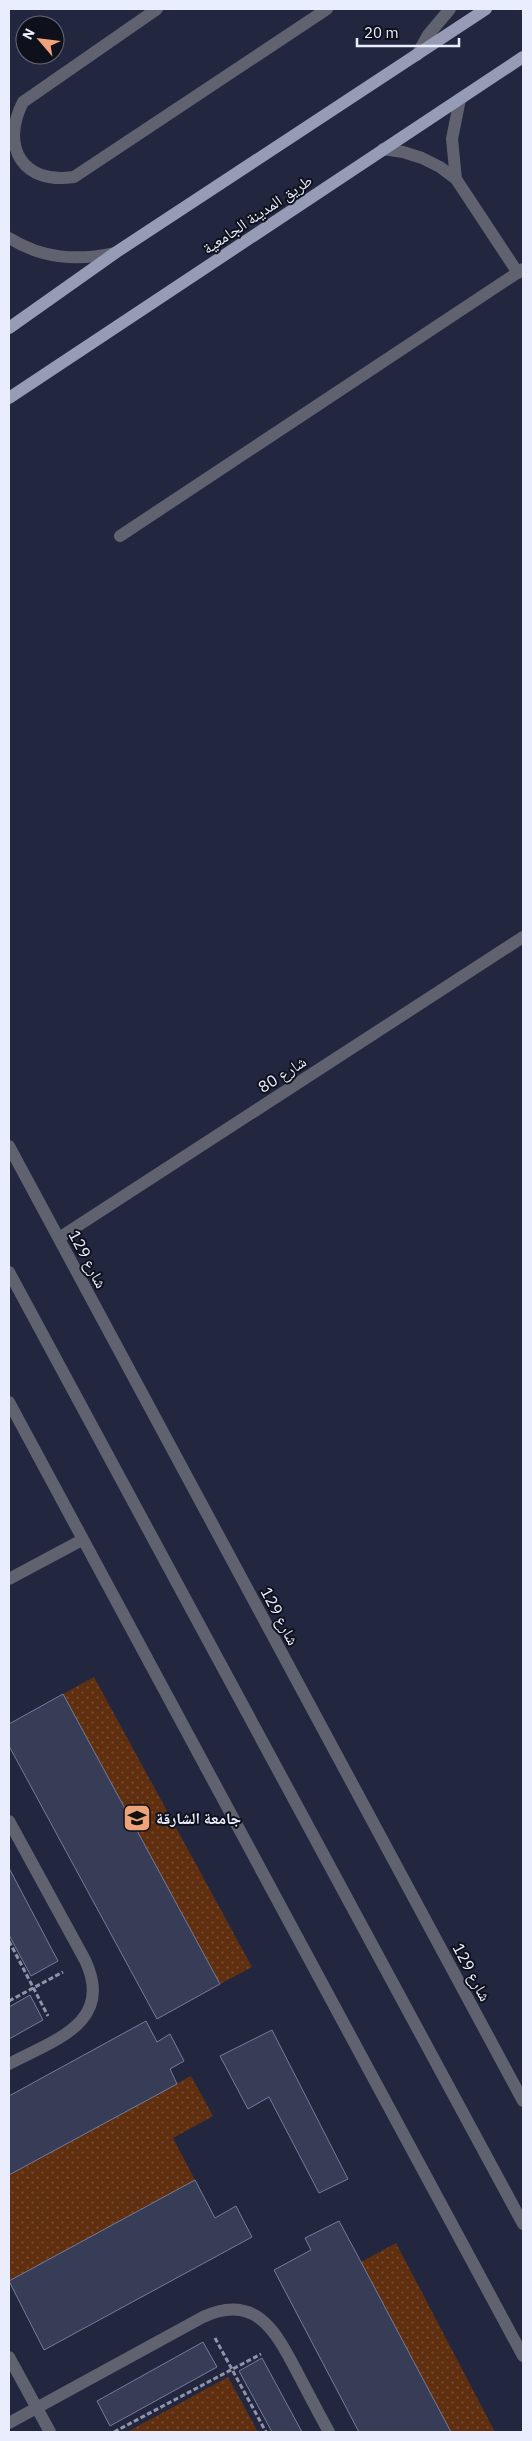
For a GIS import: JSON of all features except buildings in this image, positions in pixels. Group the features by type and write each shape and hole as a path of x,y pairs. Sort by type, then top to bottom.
{"main road":[{"path":"9,328 115,253 486,9"},
{"name":"طريق المدينة الجامعية","path":"9,398 523,56"}],"street":[{"path":"157,9 23,102 14,117 11,134 16,152 25,166 40,176 57,180 74,177 327,9"},
{"path":"417,55 428,35 450,9"},
{"path":"456,179 452,139 460,99"},
{"path":"120,536 521,271 456,179 440,167 422,158 383,149"},
{"path":"9,238 44,255 91,258 115,253"},
{"name":"شارع 80","path":"58,1238 523,937"},
{"name":"شارع 129","path":"9,1146 523,2101"},
{"path":"9,1272 523,2224"},
{"path":"9,1402 523,2356"},
{"path":"9,1579 82,1540"},
{"path":"9,1821 85,1960 91,1974 94,1990 91,2006 84,2019 72,2030 9,2064"},
{"path":"9,2423 203,2316 215,2311 228,2309 254,2314 275,2331 328,2432"},
{"path":"9,2357 50,2432"}],"path":[{"path":"9,1941 58,2038"},
{"path":"9,2001 85,1960"},
{"path":"203,2316 266,2432"},
{"path":"114,2432 281,2343"}],"shaded area":[{"path":"94,1677 252,1967 220,1984 63,1694"},
{"path":"191,2076 213,2116 173,2138 195,2180 9,2281 9,2175"},
{"path":"396,2243 495,2432 451,2432 361,2262"},
{"path":"228,2377 258,2432 127,2432"}],"place":[{"name":"جامعة الشارقة","path":"137,1818"}]}
